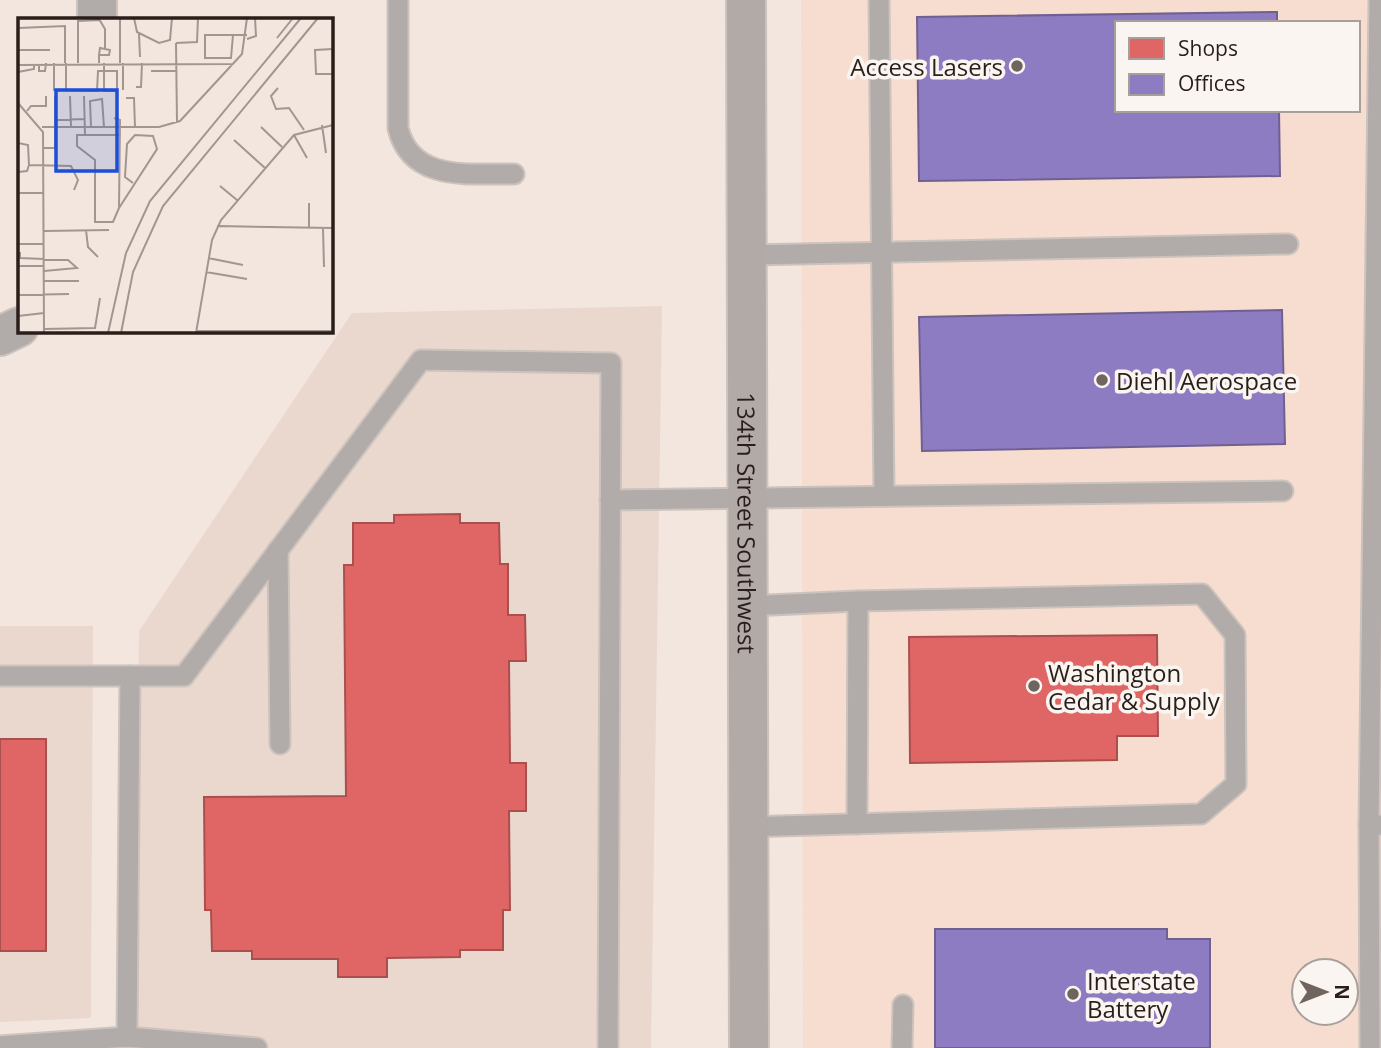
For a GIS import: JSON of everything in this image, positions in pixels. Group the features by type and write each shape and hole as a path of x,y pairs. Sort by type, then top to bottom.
{"street":[{"path":"97,0 97,18"},
{"name":"134th Street Southwest","path":"746,0 749,1048"},
{"path":"0,336 18,327"}],"lane":[{"path":"398,0 398,128 401,142 418,161 431,169 514,174"},
{"path":"879,0 884,496"},
{"path":"1370,1048 1375,825 1379,0"},
{"path":"747,255 1288,244"},
{"path":"0,676 184,676 421,360 611,363 608,1048"},
{"path":"610,500 1283,491"},
{"path":"278,550 280,744"},
{"path":"748,606 1202,594 1235,635 1236,784 1201,814 748,827"},
{"path":"857,824 858,601"},
{"path":"127,1037 130,676"},
{"path":"902,1048 903,1005"},
{"path":"0,1046 127,1037 257,1048"}],"shaded area":[{"path":"801,0 1381,0 1381,1048 803,1048"},
{"path":"662,306 651,1048 135,1048 139,631 352,313"},
{"path":"0,626 93,626 91,1018 0,1022"}],"building: Shops":[{"path":"460,514 460,523 499,523 500,564 508,564 508,615 525,615 526,661 509,661 510,763 526,763 526,811 509,811 510,910 503,910 503,950 460,950 460,957 387,958 387,977 338,977 338,959 252,959 252,951 212,951 211,910 205,910 204,797 346,796 344,565 353,565 353,523 394,523 394,515"},
{"name":"Washington Cedar & Supply","path":"1157,635 1158,736 1117,736 1117,760 910,763 909,637"},
{"path":"0,739 46,739 46,951 0,951"}],"building: Offices":[{"name":"Access Lasers","path":"1277,12 1277,21 1115,21 1115,112 1279,112 1280,176 919,181 917,17"},
{"name":"Diehl Aerospace","path":"1282,310 1285,444 922,451 919,317"},
{"name":"Interstate Battery","path":"935,929 1167,929 1167,939 1210,939 1210,1048 935,1048"}],"place":[{"name":"Access Lasers","path":"1017,66"},
{"name":"Diehl Aerospace","path":"1102,380"},
{"name":"Washington Cedar & Supply","path":"1034,686"},
{"name":"Interstate Battery","path":"1073,994"}]}
